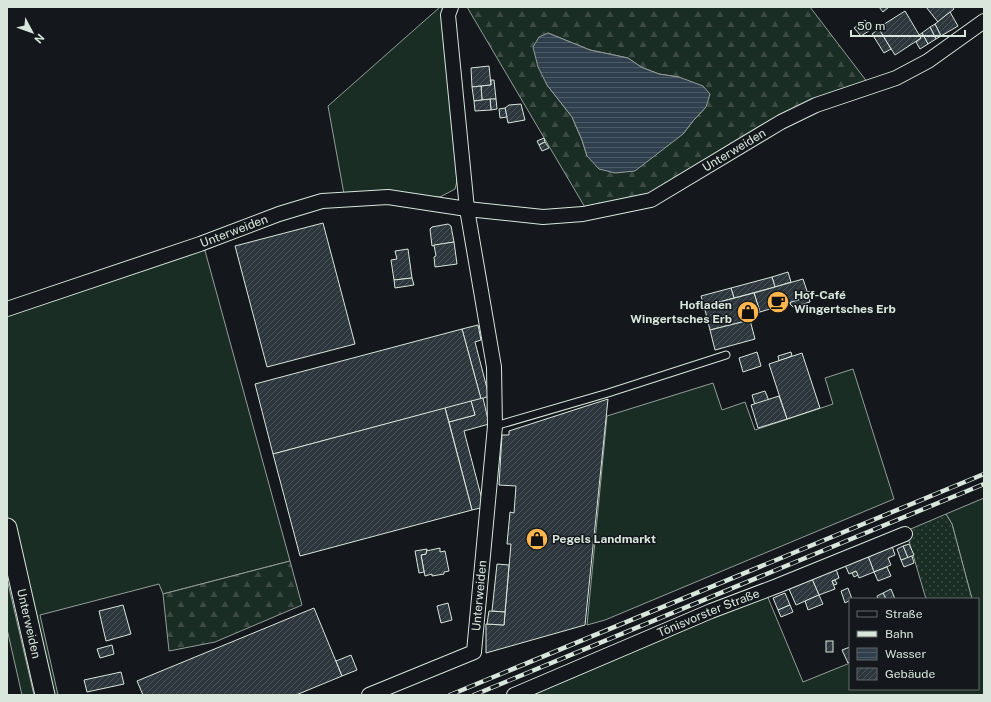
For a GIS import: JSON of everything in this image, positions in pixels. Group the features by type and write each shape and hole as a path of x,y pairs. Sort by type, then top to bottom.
{"main road":[{"name":"Unterweiden","path":"7,528 45,695"}],"street":[{"name":"Unterweiden","path":"369,695 474,652 495,426 494,367 467,209 448,15 451,7"},
{"name":"Unterweiden","path":"7,309 200,244 279,214 322,201 388,197 467,209 544,217 583,214 651,200 781,122 816,105 896,78 922,65 984,21"},
{"name":"Tönisvorster Straße","path":"514,695 711,611 905,534"}],"lane":[{"path":"495,426 726,356"}],"green space":[{"path":"440,7 442,7 443,16 457,181 455,189 440,197 344,194 328,106"},
{"path":"467,7 810,7 868,83 655,194 586,209","holes":["548,33 590,50 628,58 641,67 659,74 679,77 706,107 683,134 587,156 572,117 547,85"]},
{"path":"204,247 290,561 163,594 159,584 40,615 58,695 50,695 7,514 7,314"},
{"path":"853,369 894,499 605,620 587,625 607,416 713,383 722,410 745,402 755,430 833,404 825,378"},
{"path":"984,498 984,695 523,695 766,593 803,682 849,663 849,690 979,690 979,598 972,598 952,524 946,514"},
{"path":"946,514 952,524 972,598 926,598 906,531"},
{"path":"290,561 302,605 215,642 169,651 163,594"},
{"path":"7,579 34,695 22,695 7,629"}],"water":[{"path":"548,33 590,50 628,58 641,67 659,74 679,77 703,86 710,94 706,107 683,134 635,171 615,173 599,169 587,156 572,117 547,85 538,67 533,47 539,37"}],"building":[{"path":"879,7 889,7 883,12"},
{"path":"926,7 952,7 954,9 938,22"},
{"path":"905,11 921,38 895,55 878,28"},
{"path":"950,12 958,26 941,36 935,24"},
{"path":"865,20 872,29 861,36 854,28"},
{"path":"935,24 941,36 936,39 930,27"},
{"path":"930,27 936,39 928,44 922,33"},
{"path":"879,29 891,49 884,53 872,34"},
{"path":"922,33 928,44 920,49 916,42 921,38 919,35"},
{"path":"489,66 491,85 472,87 471,68"},
{"path":"491,80 494,80 496,99 482,100 481,86 491,85"},
{"path":"481,86 482,100 474,101 472,87"},
{"path":"490,99 496,99 497,109 491,110"},
{"path":"490,99 491,110 475,111 474,101"},
{"path":"521,104 525,120 508,123 505,108 509,105"},
{"path":"505,108 507,117 500,118 499,109"},
{"path":"544,138 545,142 539,145 537,141"},
{"path":"545,142 549,148 542,151 539,145"},
{"path":"323,223 355,344 267,367 235,246"},
{"path":"448,224 451,226 454,242 432,246 430,229 432,227"},
{"path":"454,242 457,264 435,267 434,257 436,256 434,245"},
{"path":"408,249 412,278 394,280 391,260 397,259 395,251"},
{"path":"788,272 791,282 775,287 772,277"},
{"path":"772,277 775,287 734,298 731,288"},
{"path":"412,278 414,285 395,288 394,280"},
{"path":"803,279 809,297 760,312 754,293"},
{"path":"731,288 734,298 704,306 701,296"},
{"path":"814,291 815,296 809,297 807,292"},
{"path":"754,293 760,312 750,320 710,330 704,306"},
{"path":"809,297 810,302 793,307 790,304 791,302"},
{"path":"750,320 755,339 715,350 710,330"},
{"path":"478,325 481,340 475,342 489,396 481,399 462,329"},
{"path":"462,329 481,399 273,454 255,384"},
{"path":"757,352 761,366 743,372 739,358"},
{"path":"791,352 792,356 779,361 778,356"},
{"path":"802,353 820,408 787,419 769,364"},
{"path":"765,391 769,401 755,405 752,395"},
{"path":"779,396 787,419 758,428 751,405"},
{"path":"483,398 489,424 464,431 484,507 472,510 449,422 475,415 471,401"},
{"path":"608,399 585,625 486,653 486,624 504,625 511,544 507,544 510,512 514,513 516,486 499,485 502,435 509,435 509,431"},
{"path":"471,401 475,415 449,422 445,408"},
{"path":"445,408 472,510 300,556 273,454"},
{"path":"909,544 914,555 908,558 903,546"},
{"path":"892,546 895,555 888,558 891,565 874,572 868,556"},
{"path":"903,546 908,558 901,560 897,549"},
{"path":"440,548 440,552 445,551 449,571 444,572 444,574 432,576 432,574 425,576 421,555 426,554 426,551"},
{"path":"427,549 426,554 421,555 424,572 419,573 415,551"},
{"path":"868,556 874,572 859,578 856,571 849,574 845,565"},
{"path":"912,556 914,563 904,567 901,560"},
{"path":"497,564 509,565 505,612 492,611"},
{"path":"887,567 891,576 878,581 874,572"},
{"path":"836,569 839,578 832,581 835,589 819,595 812,579"},
{"path":"856,571 858,575 854,577 852,573"},
{"path":"812,579 819,595 796,605 789,589"},
{"path":"835,580 837,584 834,585 832,581"},
{"path":"848,588 852,598 849,598 849,601 845,603 841,591"},
{"path":"891,589 895,598 886,598 883,593"},
{"path":"785,593 790,605 778,610 773,598"},
{"path":"883,593 886,598 878,598 877,596"},
{"path":"819,595 823,604 808,610 805,601"},
{"path":"448,603 452,620 441,623 437,606"},
{"path":"123,605 131,634 106,641 99,611"},
{"path":"790,605 793,612 781,617 778,610"},
{"path":"314,608 342,676 296,695 143,695 137,681"},
{"path":"489,611 505,612 504,625 487,624"},
{"path":"826,641 833,641 833,652 826,652"},
{"path":"112,645 114,654 100,658 97,649"},
{"path":"849,647 848,663 842,650"},
{"path":"351,655 357,670 342,676 336,661"},
{"path":"121,672 124,684 87,692 84,680"}],"railway":[{"path":"450,695 984,474"},
{"path":"474,695 984,484"}],"place":[{"name":"Hof-Café Wingertsches Erb","path":"778,302"},
{"name":"Hofladen Wingertsches Erb","path":"748,312"},
{"name":"Pegels Landmarkt","path":"537,539"}]}
